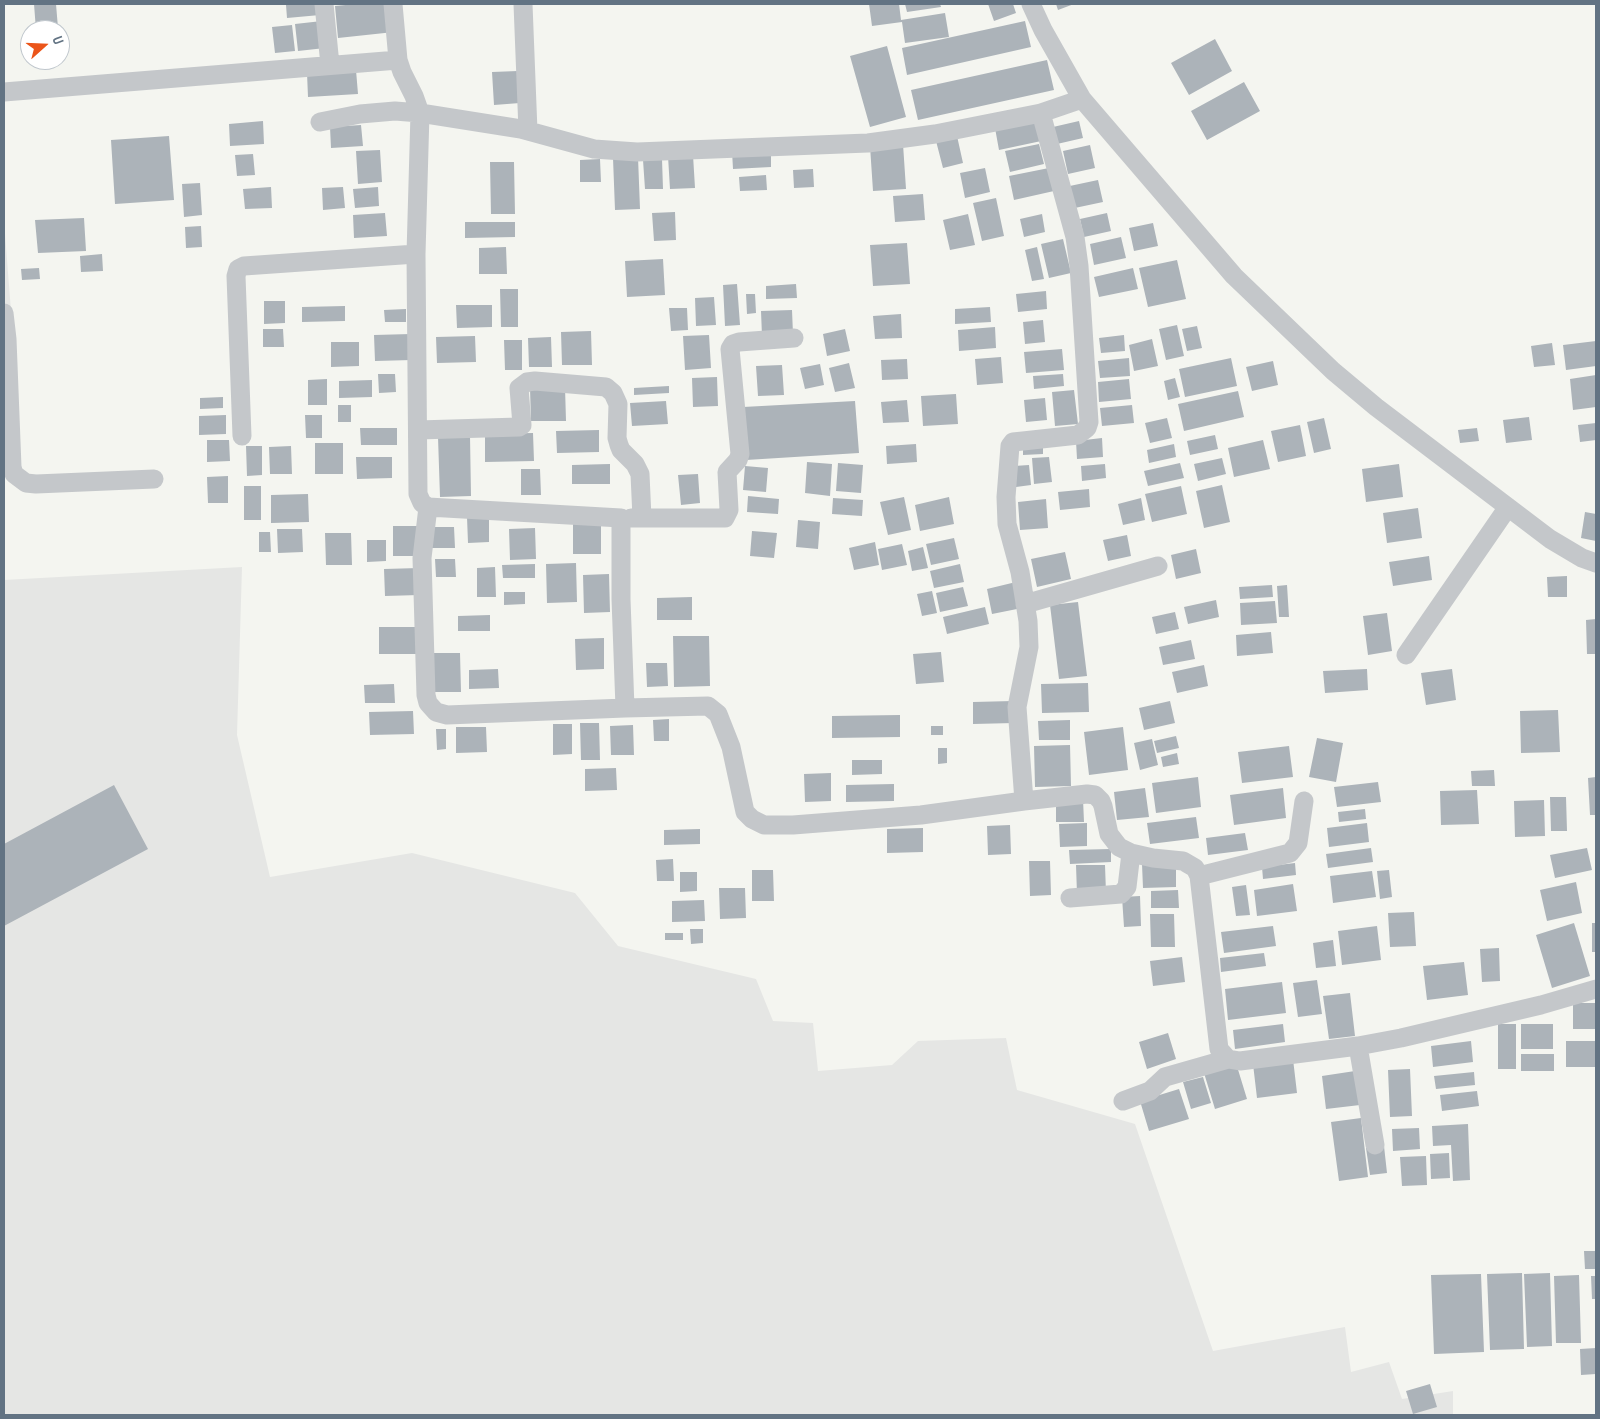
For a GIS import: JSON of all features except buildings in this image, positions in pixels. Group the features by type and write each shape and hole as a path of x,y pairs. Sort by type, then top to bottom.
{"street":[{"path":"324,4 330,65"},
{"path":"393,4 398,60 420,113 416,254 418,494 422,503 428,507 621,518 725,518 729,510 727,472 738,460 740,454 730,349 733,344 739,342 794,338"},
{"path":"522,4 528,131"},
{"path":"1031,4 1043,30 1082,99 1234,276 1333,371 1376,407 1550,539 1582,558 1596,563"},
{"path":"4,92 398,60"},
{"path":"320,122 360,114 395,111 420,113 528,131 594,148 637,152 868,143 935,134 1041,113 1082,99"},
{"path":"1024,801 1017,707 1029,647 1020,572 1007,524 1006,497 1010,446 1013,442 1023,440 1078,435 1087,428 1089,422 1079,266 1075,237 1041,113"},
{"path":"242,436 236,276 238,269 244,266 416,254"},
{"path":"4,313 7,339 12,467 14,474 26,483 36,484 154,478"},
{"path":"418,430 518,427 522,425 520,388 527,382 535,381 606,387 613,393 618,404 619,445 621,450 635,464 640,474 642,518"},
{"path":"428,507 422,558 426,695 428,704 436,712 447,715 708,706 718,714 731,747 745,812 752,819 764,825 921,815 1024,801 1087,794 1094,795 1101,801 1112,841 1119,847 1131,854 1183,861 1194,868 1199,876 1219,1049 1228,1059"},
{"path":"1406,655 1508,507"},
{"path":"621,518 624,708"},
{"path":"1025,604 1158,566"},
{"path":"1199,876 1290,853 1298,843 1304,801"},
{"path":"1070,898 1121,894 1127,887 1131,854"},
{"path":"1124,1101 1150,1091 1165,1077 1228,1059 1240,1061 1358,1046 1429,1033 1596,989"},
{"path":"1358,1046 1375,1145"}],"shaded area":[{"path":"4,221 14,350 4,356"},
{"path":"242,567 237,735 270,877 412,853 575,893 618,946 756,979 773,1021 813,1023 818,1071 892,1065 918,1041 1006,1038 1017,1090 1135,1124 1213,1351 1345,1327 1351,1372 1389,1362 1402,1399 1453,1391 1453,1415 4,1415 4,580"}]}
